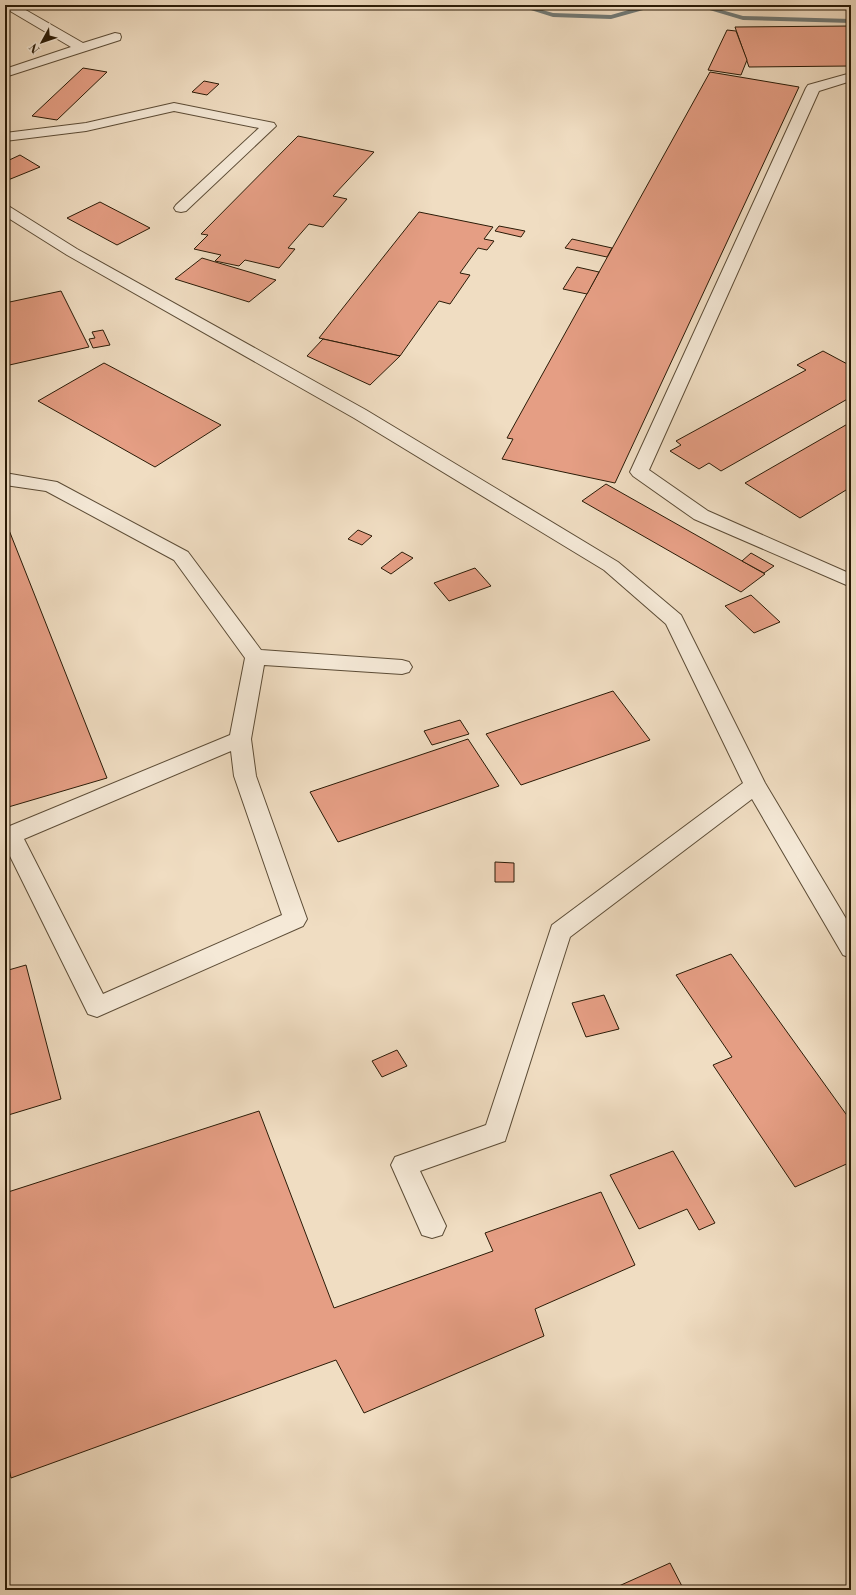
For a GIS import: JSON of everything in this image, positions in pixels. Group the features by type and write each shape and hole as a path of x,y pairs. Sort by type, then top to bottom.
{"lane":[{"path":"8,5 82,48"},
{"path":"5,73 116,37"},
{"path":"851,77 813,88 639,472 701,515 851,580"},
{"path":"5,137 86,127 174,107 269,126 181,208"},
{"path":"5,210 72,252 360,414 611,566 674,620 755,784 851,948"},
{"path":"5,479 51,486 181,556 255,657 240,739 245,776 295,919 98,1007 11,835 240,739"},
{"path":"255,657 402,667"},
{"path":"432,1226 404,1165 496,1133 560,932 755,784"}],"building":[{"path":"851,26 851,66 749,67 735,27"},
{"path":"727,30 736,31 747,60 741,75 708,70"},
{"path":"83,68 107,72 57,120 32,116"},
{"path":"710,72 799,87 615,483 502,459 513,439 507,438"},
{"path":"204,81 219,84 207,95 192,92"},
{"path":"298,136 374,152 333,196 347,199 323,227 309,224 288,248 295,249 279,268 245,260 239,266 215,261 221,255 194,249 208,235 201,234"},
{"path":"20,155 40,167 8,180 5,178 5,162"},
{"path":"100,202 150,228 117,245 67,218"},
{"path":"419,212 493,227 484,239 494,241 487,250 478,248 460,273 470,275 450,304 439,301 400,356 319,338"},
{"path":"499,226 525,231 521,237 495,231"},
{"path":"572,239 612,248 607,257 565,248"},
{"path":"202,258 276,280 249,302 175,279"},
{"path":"577,267 599,272 587,294 563,289"},
{"path":"61,291 89,347 5,366 5,303"},
{"path":"103,330 110,345 93,348 89,339 95,338 92,332"},
{"path":"323,339 400,356 370,385 307,356"},
{"path":"823,351 851,366 851,397 721,471 709,463 699,469 670,451 681,445 676,441 806,370 797,365"},
{"path":"104,363 221,425 155,467 38,401"},
{"path":"851,422 851,487 800,518 745,483"},
{"path":"606,484 765,574 741,592 582,501"},
{"path":"5,520 107,778 5,808"},
{"path":"358,530 372,536 362,545 348,539"},
{"path":"402,552 413,558 391,574 381,568"},
{"path":"751,553 774,566 764,573 742,561"},
{"path":"475,568 491,586 449,601 434,583"},
{"path":"751,595 780,622 754,633 725,606"},
{"path":"613,691 650,740 521,785 486,734"},
{"path":"460,720 469,734 432,745 424,731"},
{"path":"468,739 499,786 338,842 310,792"},
{"path":"495,862 514,863 514,882 495,882"},
{"path":"731,954 851,1121 851,1162 795,1187 713,1065 732,1057 676,975"},
{"path":"26,965 61,1099 5,1116 5,971"},
{"path":"604,995 619,1029 586,1037 572,1003"},
{"path":"397,1050 407,1066 382,1077 372,1061"},
{"path":"259,1111 334,1308 493,1251 485,1233 601,1192 635,1265 535,1309 544,1336 364,1413 336,1360 11,1478 5,1448 5,1193"},
{"path":"673,1151 715,1223 699,1230 687,1209 639,1229 610,1175"},
{"path":"670,1563 684,1590 610,1590"}],"waterway":[{"path":"518,5 553,15 611,17 654,5 668,5"},
{"path":"696,5 743,18 851,21"}]}
